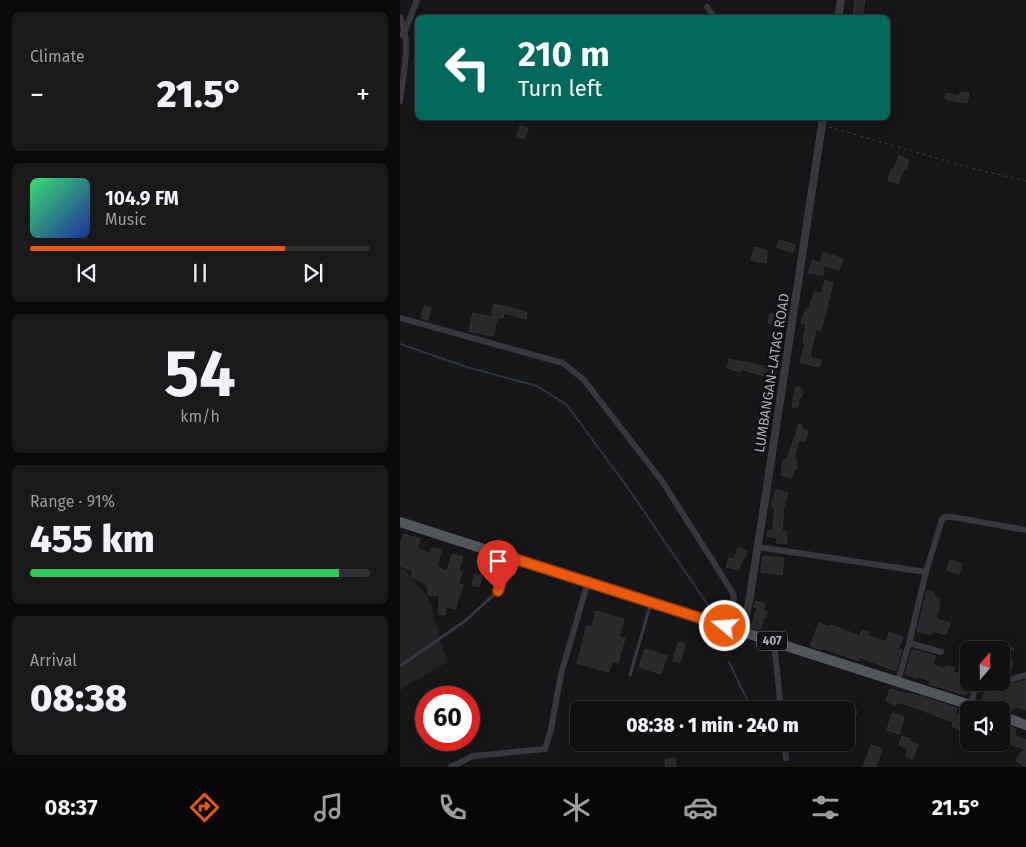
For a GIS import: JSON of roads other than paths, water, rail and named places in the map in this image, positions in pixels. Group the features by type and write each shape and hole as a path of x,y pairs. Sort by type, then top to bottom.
{"main road":[{"name":"407","path":"400,522 960,701"},
{"path":"1010,719 1026,725"}],"street":[{"path":"403,33 417,0"},
{"path":"838,15 840,0"},
{"path":"707,7 713,15"},
{"path":"400,16 403,33 407,42 400,101"},
{"name":"LUMBANGAN-LATAG ROAD","path":"742,632 758,548 823,121"},
{"path":"400,318 564,363 584,380 662,481 733,593 734,599 725,626"},
{"path":"898,681 940,523 945,517 1026,530"},
{"path":"758,548 926,572"},
{"path":"450,767 473,756 545,749 551,729 561,674 588,582"},
{"path":"774,642 780,701"},
{"path":"909,643 941,652"},
{"path":"972,701 974,691 1026,675"},
{"path":"785,751 786,758"}],"lane":[{"path":"400,666 465,621 498,591 509,557"},
{"path":"630,675 651,602"}],"waterway":[{"path":"400,344 467,367 537,386 567,405 628,488 708,605"},
{"path":"729,662 748,701"}]}
